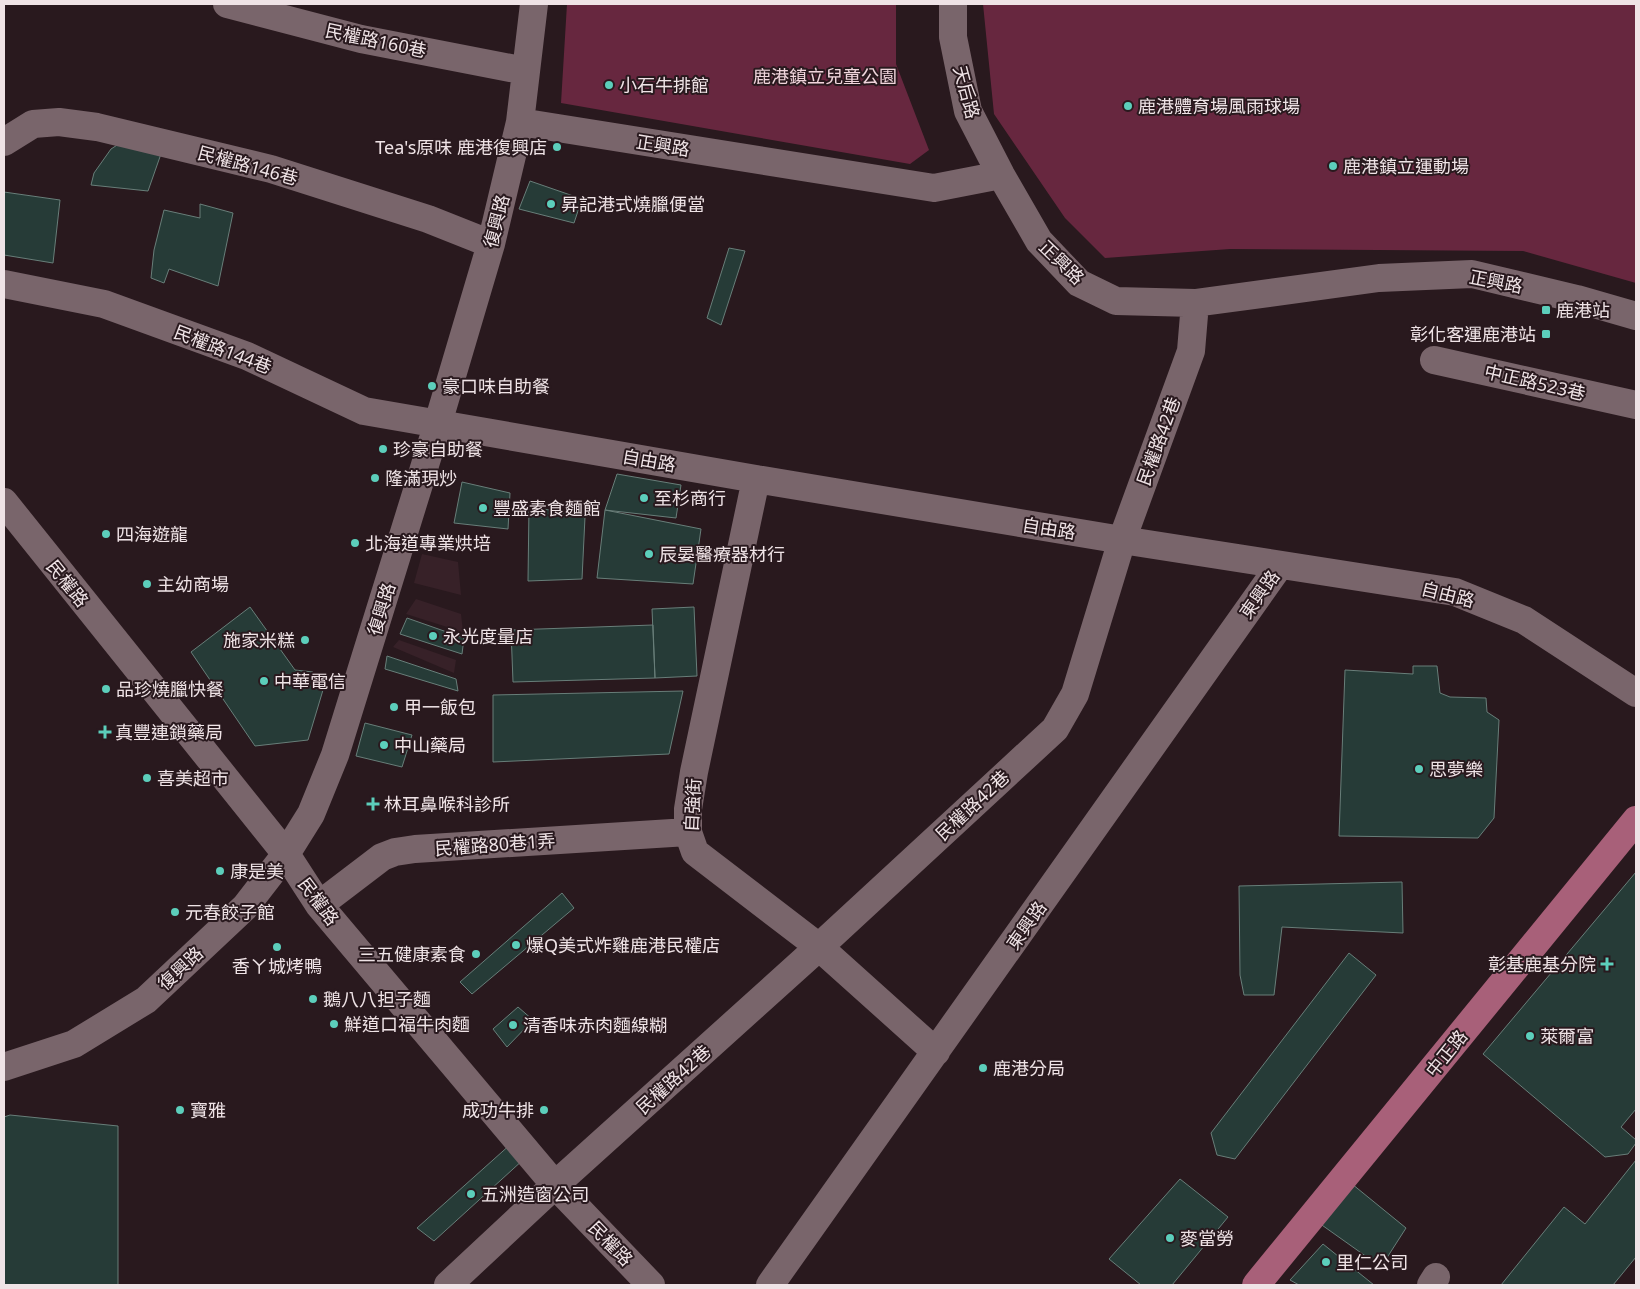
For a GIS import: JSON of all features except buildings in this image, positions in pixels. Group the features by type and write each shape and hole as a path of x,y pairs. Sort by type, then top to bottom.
{"main road":[{"name":"中正路","path":"1256,1285 1636,820"}],"street":[{"name":"民權路160巷","path":"227,4 361,38 526,71"},
{"name":"復興路","path":"4,1067 74,1044 146,1000 245,907 286,854 311,814 335,756 491,244 520,122 534,4"},
{"name":"天后路","path":"953,4 953,36 968,110 1001,175"},
{"name":"民權路146巷","path":"4,142 33,124 58,122 97,127 271,169 428,219 491,244"},
{"name":"正興路","path":"520,122 934,188 1001,175 1039,241 1079,283 1116,301 1195,303 1379,278 1472,274 1577,299 1636,316"},
{"name":"民權路144巷","path":"4,284 104,304 247,356 364,410 438,423"},
{"name":"民權路42巷","path":"448,1285 555,1185 819,947 1054,729 1076,694 1122,540 1191,351 1195,303"},
{"name":"中正路523巷","path":"1434,360 1636,404"},
{"name":"自由路","path":"438,423 756,479 1122,540 1455,592 1524,620 1636,693"},
{"name":"自強街","path":"756,479 694,772 688,809 688,832 695,852 819,947 936,1052"},
{"name":"民權路","path":"4,502 286,854 320,904 555,1185 651,1285"},
{"name":"東興路","path":"770,1285 1280,565"},
{"name":"民權路80巷1弄","path":"320,904 382,857 395,852 415,849 688,832"}],"shaded area":[{"path":"422,554 458,562 461,595 414,583"},
{"name":"永光度量店","path":"416,599 461,614 463,632 406,614"},
{"path":"399,640 456,660 454,673 393,647"}],"green space":[{"name":"鹿港鎮立兒童公園","path":"567,4 896,4 896,64 929,150 910,164 561,103"},
{"name":"鹿港鎮立運動場","path":"983,4 1636,4 1636,283 1523,251 1230,249 1105,258 1065,218 994,114"}],"place":[{"name":"小石牛排館","path":"609,85"},
{"name":"鹿港體育場風雨球場","path":"1128,106"},
{"name":"Tea's原味 鹿港復興店","path":"557,147"},
{"name":"鹿港鎮立運動場","path":"1333,166"},
{"name":"昇記港式燒臘便當","path":"551,204"},
{"name":"鹿港站","path":"1546,310"},
{"name":"彰化客運鹿港站","path":"1546,334"},
{"name":"豪口味自助餐","path":"432,386"},
{"name":"珍豪自助餐","path":"383,449"},
{"name":"隆滿現炒","path":"375,478"},
{"name":"至杉商行","path":"644,498"},
{"name":"豐盛素食麵館","path":"483,508"},
{"name":"四海遊龍","path":"106,534"},
{"name":"北海道專業烘培","path":"355,543"},
{"name":"辰晏醫療器材行","path":"649,554"},
{"name":"主幼商場","path":"147,584"},
{"name":"永光度量店","path":"433,636"},
{"name":"施家米糕","path":"305,640"},
{"name":"中華電信","path":"264,681"},
{"name":"品珍燒臘快餐","path":"106,689"},
{"name":"甲一飯包","path":"394,707"},
{"name":"真豐連鎖藥局","path":"105,732"},
{"name":"中山藥局","path":"384,745"},
{"name":"思夢樂","path":"1419,769"},
{"name":"喜美超市","path":"147,778"},
{"name":"林耳鼻喉科診所","path":"373,804"},
{"name":"康是美","path":"220,871"},
{"name":"元春餃子館","path":"175,912"},
{"name":"爆Q美式炸雞鹿港民權店","path":"516,945"},
{"name":"香ㄚ城烤鴨","path":"277,947"},
{"name":"三五健康素食","path":"476,954"},
{"name":"彰基鹿基分院","path":"1607,964"},
{"name":"鵝八八担子麵","path":"313,999"},
{"name":"鮮道口福牛肉麵","path":"334,1024"},
{"name":"清香味赤肉麵線糊","path":"513,1025"},
{"name":"萊爾富","path":"1530,1036"},
{"name":"鹿港分局","path":"983,1068"},
{"name":"寶雅","path":"180,1110"},
{"name":"成功牛排","path":"544,1110"},
{"name":"五洲造窗公司","path":"471,1194"},
{"name":"麥當勞","path":"1170,1238"},
{"name":"里仁公司","path":"1326,1262"}]}
